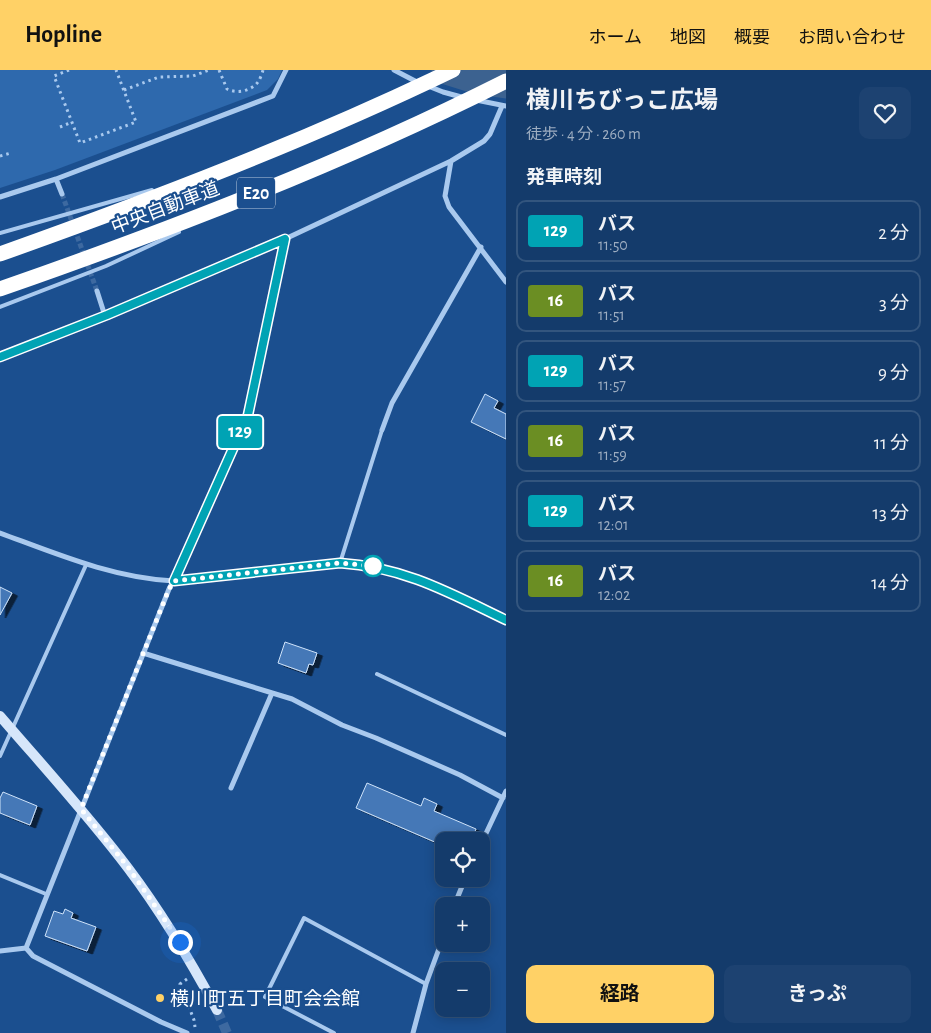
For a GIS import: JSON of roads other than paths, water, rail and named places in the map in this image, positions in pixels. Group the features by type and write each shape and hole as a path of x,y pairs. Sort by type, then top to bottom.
{"highway":[{"name":"中央自動車道","path":"0,254 238,165 396,98 453,70"},
{"name":"中央自動車道","path":"0,289 126,245 278,185 438,115 506,81"}],"street":[{"path":"0,197 56,179 273,96 286,70"},
{"path":"0,357 105,316 285,239 451,161 484,141 490,134 504,106 443,92 408,79 394,70"},
{"path":"451,161 445,196 449,207 506,282"},
{"path":"56,179 62,194"},
{"path":"26,948 169,589 248,415 285,239"},
{"path":"382,430 392,403 481,247"},
{"path":"97,291 105,316"},
{"path":"0,533 86,565 127,575 174,581 340,563 365,564 402,573 450,592 506,620"},
{"path":"143,653 292,699 342,725 460,775 503,798"},
{"path":"231,788 272,693"},
{"path":"0,716 81,809 128,867 180,942 217,1010"},
{"path":"487,832 506,791"},
{"path":"0,951 26,948"},
{"path":"26,948 33,956 161,1022 187,1033"},
{"path":"413,1033 426,984 438,952"}],"lane":[{"path":"173,184 238,165"},
{"path":"197,223 278,185"},
{"path":"0,233 154,190"},
{"path":"0,307 106,266 188,227"},
{"path":"340,563 382,430"},
{"path":"0,756 86,565"},
{"path":"377,674 506,735"},
{"path":"0,875 46,894"},
{"path":"334,1033 265,997 304,918 426,984"}],"waterway":[{"path":"446,70 478,80 506,84"}],"tunnel":[{"path":"62,194 97,291"},
{"path":"217,1010 227,1033"}],"place":[{"name":"横川町五丁目町会会館","path":"160,998"}]}
